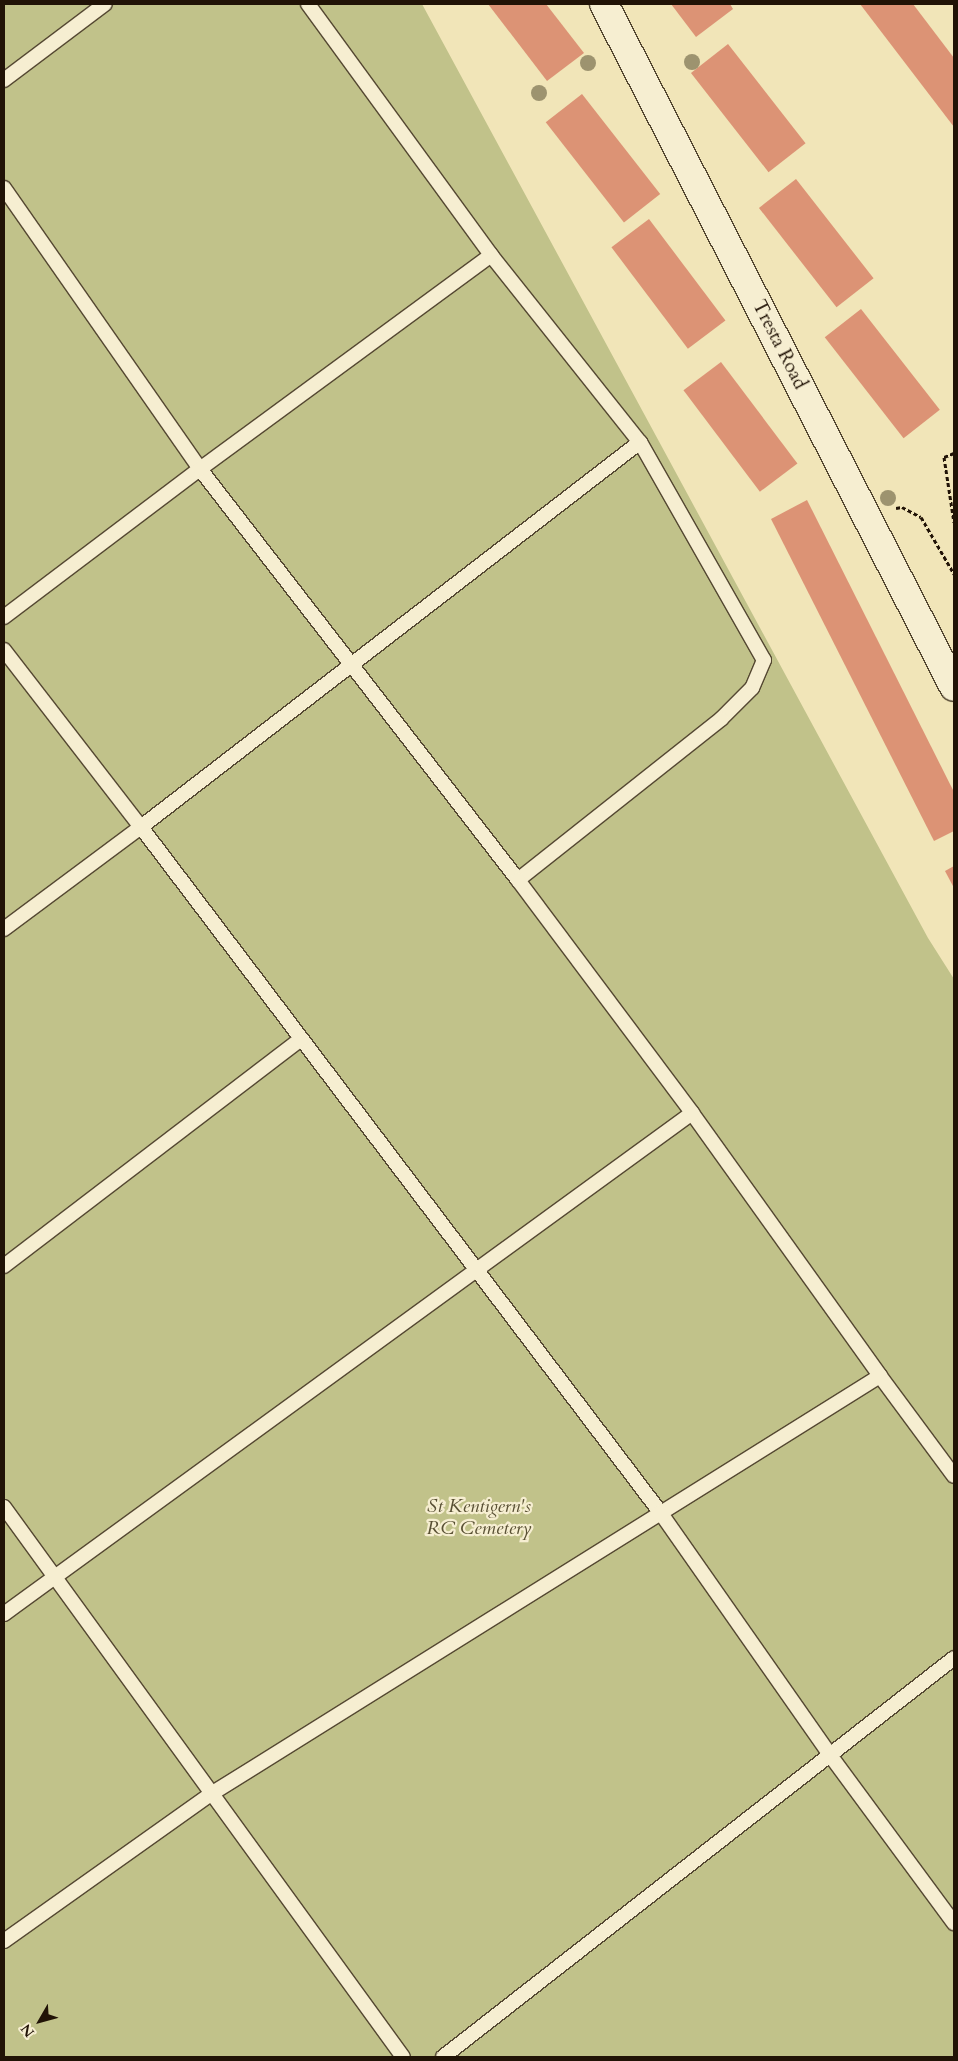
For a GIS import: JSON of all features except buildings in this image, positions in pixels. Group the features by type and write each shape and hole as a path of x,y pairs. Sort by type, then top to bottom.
{"street":[{"name":"Tresta Road","path":"604,4 954,687"}],"lane":[{"path":"4,80 105,4"},
{"path":"308,4 491,255 640,442 764,660 752,688 721,719 518,880"},
{"path":"4,188 200,469 352,663 518,880 692,1113 954,1476"},
{"path":"4,617 200,469 491,255"},
{"path":"4,929 141,826 640,442"},
{"path":"4,650 141,826 660,1512 830,1755 954,1923"},
{"path":"4,1266 301,1039"},
{"path":"4,1614 692,1113"},
{"path":"4,1941 211,1794 880,1376"},
{"path":"4,1507 403,2057"},
{"path":"443,2057 954,1658"}],"path":[{"path":"954,453 944,458 954,522"},
{"path":"869,520 888,509 902,507 921,517 954,574"}],"green space":[{"name":"St Kentigern's RC Cemetery","path":"4,4 422,4 928,938 954,979 954,2057 4,2057"}]}
